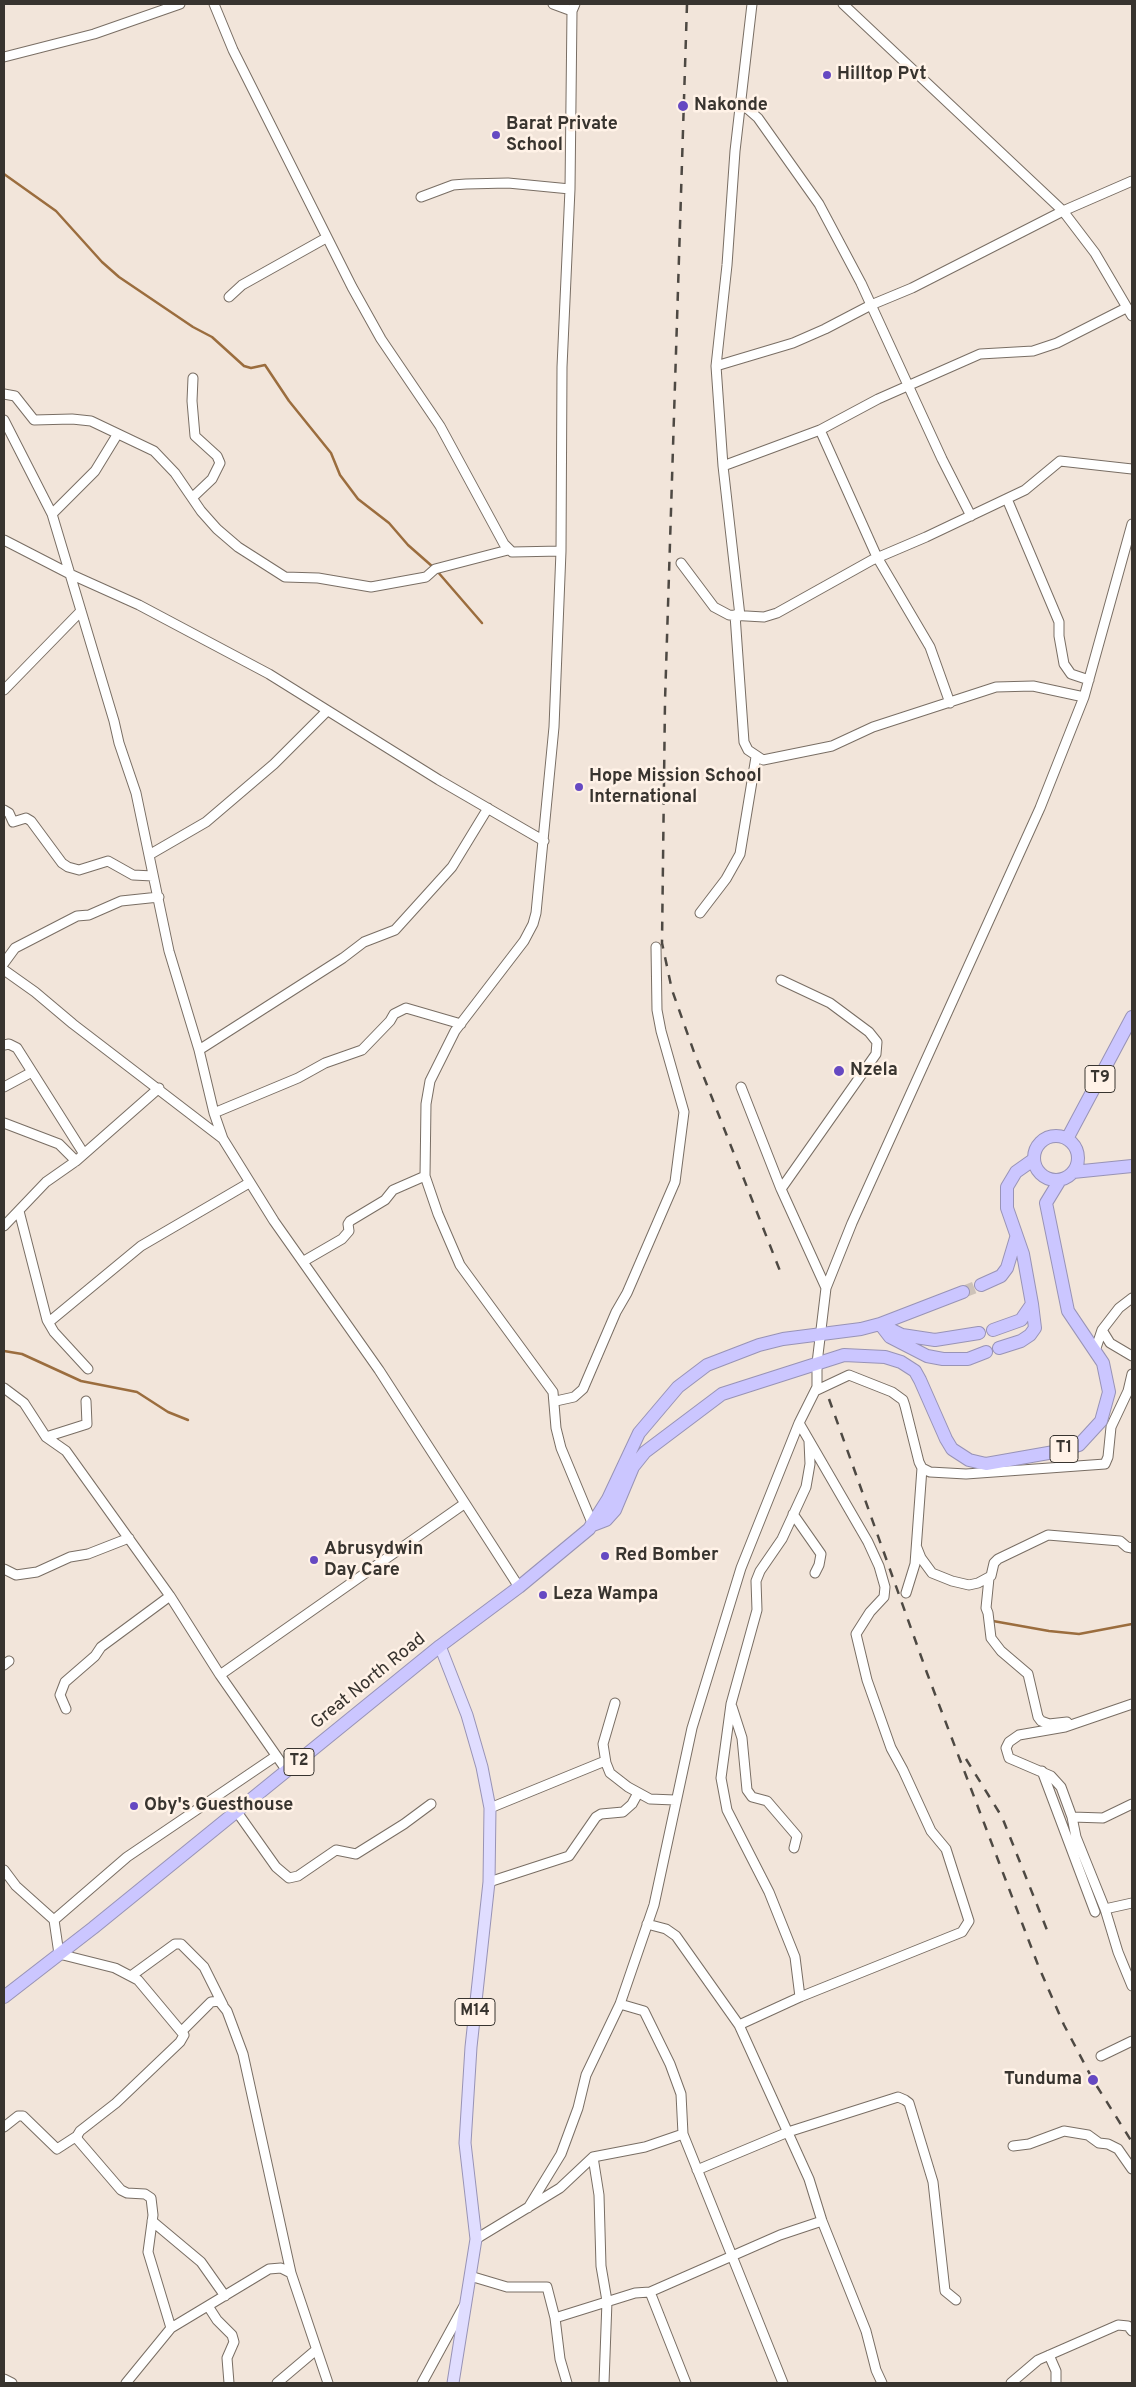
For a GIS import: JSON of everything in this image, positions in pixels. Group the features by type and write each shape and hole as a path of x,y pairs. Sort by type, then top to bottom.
{"highway":[{"name":"T9","path":"1067,1139 1132,1017"},
{"path":"1060,1180 1049,1179 1040,1174 1033,1160 1035,1149 1042,1141 1057,1136 1067,1139 1077,1152 1078,1162 1073,1172"},
{"path":"999,1348 1021,1341 1030,1335 1034,1328 1032,1304 1023,1254 1007,1208 1007,1187 1016,1172 1033,1160"},
{"name":"T1","path":"817,1363 844,1354 885,1357 901,1362 915,1371 952,1449 968,1460 986,1464 1054,1452 1079,1445 1101,1421 1109,1392 1103,1363 1068,1311 1046,1203 1060,1180 1073,1172 1132,1166"},
{"path":"981,1285 1001,1276 1007,1268 1016,1238"},
{"path":"593,1525 639,1433 678,1387 706,1365 759,1345 820,1333 861,1329 880,1324 963,1292"},
{"path":"993,1330 1022,1320 1032,1304"},
{"path":"880,1324 902,1335 935,1340 979,1333"},
{"path":"880,1324 890,1338 927,1356 943,1359 968,1359 986,1352"},
{"name":"Great North Road","path":"4,1997 93,1928 440,1646 519,1587 593,1525 606,1520 615,1510 634,1467 645,1452 722,1394 785,1376 817,1363"}],"main road":[{"name":"M14","path":"440,1646 468,1721 482,1767 490,1808 489,1882 471,2047 465,2143 476,2240 453,2383"}],"street":[{"path":"4,58 94,34 180,4"},
{"path":"214,4 233,50 326,238 382,339 447,438 508,550"},
{"path":"553,4 573,7 570,189 562,367 561,551 554,727 544,841 533,924 501,974 461,1024 430,1081 426,1104 426,1176 438,1214 460,1265 549,1384 556,1402 556,1428 562,1448 593,1525"},
{"path":"752,4 735,151 727,265 716,366 737,615 744,742 748,750 763,760 832,746 873,726 996,687 1018,685 1084,697"},
{"path":"723,466 820,430 878,399 910,387 980,354 1025,352 1057,343 1129,312 1095,253 1063,211 843,4"},
{"path":"741,103 758,118 819,204 871,305 942,458 972,516"},
{"path":"716,366 793,343 826,329 871,305 912,288 1063,211 1132,181"},
{"path":"421,197 453,186 466,184 508,183 570,189"},
{"path":"230,297 242,285 326,238"},
{"path":"193,378 192,401 195,436 217,456 220,463 212,479 193,497"},
{"path":"4,394 15,396 34,420 84,420 146,447 161,456 193,497 201,511 224,535 238,547 285,577 318,578 372,587 420,579 426,577 435,569 508,550 561,551"},
{"path":"4,420 52,514 119,743 136,792 169,951 199,1050 214,1113 223,1139 249,1183 379,1370 519,1587"},
{"path":"820,430 877,557 930,647 950,703"},
{"path":"52,514 95,471 117,434"},
{"path":"681,563 714,607 737,615 764,617 777,613 877,557 972,516 1031,486 1060,461 1132,468"},
{"path":"1006,499 1059,622 1059,636 1064,664 1075,676 1089,680"},
{"path":"528,2208 561,2154 578,2108 586,2074 620,2004 647,1924 663,1868 675,1800 692,1728 741,1568 799,1423 818,1382 817,1363 826,1288 852,1223 1040,808 1084,697 1132,524"},
{"path":"4,540 70,574 139,605 269,674 327,711 544,841"},
{"path":"4,690 81,611"},
{"path":"149,855 206,822 274,764 327,711"},
{"path":"700,913 726,879 740,854 756,757"},
{"path":"199,1050 343,958 364,942 395,930 452,867 488,808"},
{"path":"4,810 9,813 13,822 26,818 32,821 62,863 68,868 78,870 108,861 133,875 153,876"},
{"path":"4,963 13,949 77,916 89,915 121,901 159,897"},
{"path":"556,1402 574,1397 583,1389 616,1312 628,1293 675,1182 684,1112 659,1024 656,947"},
{"path":"4,970 35,992 80,1030 159,1088 223,1139"},
{"path":"781,980 830,1003 869,1032 877,1042 876,1054 781,1189"},
{"path":"214,1113 298,1078 324,1063 362,1050 390,1021 394,1014 406,1008 461,1024"},
{"path":"4,1045 9,1044 17,1048 84,1154"},
{"path":"4,1087 32,1072"},
{"path":"740,1087 781,1189 826,1288"},
{"path":"4,1226 46,1182 76,1161 159,1088"},
{"path":"4,1123 59,1144 76,1161"},
{"path":"304,1261 342,1239 349,1231 348,1224 350,1221 385,1200 393,1190 426,1176"},
{"path":"49,1322 141,1246 249,1183"},
{"path":"19,1211 49,1322 54,1332 88,1369"},
{"path":"1095,1351 1102,1330 1118,1308 1132,1298"},
{"path":"1102,1330 1110,1343 1132,1356"},
{"path":"922,1468 930,1472 966,1474 1105,1464 1108,1457 1111,1427 1128,1391 1132,1374"},
{"path":"815,1391 848,1375 892,1392 902,1400 905,1406 922,1468 915,1564 906,1593"},
{"path":"4,1388 24,1403 46,1437 66,1451 170,1596 220,1675 287,1771"},
{"path":"46,1437 86,1424 86,1401"},
{"path":"739,2025 800,1997 962,1932 969,1921 946,1850 929,1828 903,1770 890,1748 867,1680 856,1634 870,1612 884,1597 886,1590 879,1566 868,1542 799,1423"},
{"path":"800,1997 796,1963 788,1938 769,1892 727,1810 723,1797 721,1768 731,1704 757,1610 756,1581 758,1574 778,1545 809,1474 810,1440"},
{"path":"220,1675 464,1504"},
{"path":"793,1514 820,1554 819,1565 815,1573"},
{"path":"1080,1721 1049,1724 1044,1723 1038,1717 1028,1674 1001,1651 989,1634 986,1608 989,1578 998,1559 1048,1535 1120,1541 1127,1547 1132,1548"},
{"path":"5,1573 16,1575 37,1572 70,1557 88,1554 129,1538"},
{"path":"917,1548 926,1566 940,1577 969,1585 989,1578"},
{"path":"66,1709 60,1695 65,1682 95,1656 101,1647 170,1596"},
{"path":"615,1703 603,1744 605,1761 610,1773 638,1793 650,1798 675,1800"},
{"path":"731,1704 742,1738 747,1790 752,1797 767,1801 797,1836 794,1848"},
{"path":"1132,1704 1052,1731 1020,1735 1009,1742 1006,1748 1009,1758 1051,1776 1061,1787 1072,1817 1078,1844 1105,1909 1118,1952 1132,1986"},
{"path":"54,1920 127,1857 276,1756"},
{"path":"490,1808 605,1761"},
{"path":"1042,1771 1095,1912"},
{"path":"489,1882 569,1856 596,1817 601,1814 623,1812 632,1804 638,1793"},
{"path":"237,1812 276,1867 289,1878 298,1876 336,1850 356,1854 431,1804"},
{"path":"1072,1817 1104,1818 1132,1804"},
{"path":"4,1870 21,1891 54,1920 59,1954 105,1965 138,1980 185,2036 116,2103 80,2131 77,2136 58,2149 22,2116 18,2116 4,2127"},
{"path":"1105,1909 1132,1903"},
{"path":"647,1924 666,1928 676,1936 739,2025 809,2180 822,2221 866,2331 876,2370 882,2383"},
{"path":"131,1976 175,1944 182,1944 204,1966 223,2005 243,2054 291,2273 328,2383"},
{"path":"182,2031 210,2002 218,2001 223,2005"},
{"path":"620,2004 644,2011 670,2064 681,2094 682,2134 783,2383"},
{"path":"1101,2056 1132,2041"},
{"path":"697,2170 788,2132 898,2097 909,2102 933,2182 946,2291 956,2300"},
{"path":"1013,2146 1029,2144 1062,2131 1088,2135 1099,2143 1108,2144 1118,2149 1132,2169"},
{"path":"476,2240 560,2188 593,2157 644,2147 682,2134"},
{"path":"77,2136 121,2190 127,2193 150,2196 153,2203 148,2252 171,2328"},
{"path":"593,2157 599,2196 601,2266 607,2302 604,2383"},
{"path":"152,2221 201,2262 225,2296"},
{"path":"555,2318 635,2293 650,2292 780,2235 822,2221"},
{"path":"126,2383 171,2328 269,2269 281,2268 291,2273"},
{"path":"470,2276 507,2286 546,2287 555,2318 560,2359 567,2383"},
{"path":"650,2292 686,2383"},
{"path":"422,2383 466,2303"},
{"path":"208,2306 217,2320 232,2335 234,2342 227,2358 229,2383"},
{"path":"1014,2381 1030,2365 1118,2325 1128,2326 1132,2331"},
{"path":"276,2383 316,2350"},
{"path":"1049,2355 1055,2369 1056,2383"},
{"path":"4,2379 12,2383"}],"waterway":[{"path":"4,174 56,211 102,262 119,277 193,327 212,337 244,366 251,368 265,365 289,401 331,453 340,475 358,499 389,523 408,545 433,567"},
{"path":"437,571 482,623"},
{"path":"4,1351 22,1354 81,1381 137,1392 168,1412 188,1420"},
{"path":"993,1621 1049,1631 1079,1634 1132,1624"}],"tunnel":[{"path":"963,1292 981,1285"}],"railway":[{"path":"687,4 665,701 662,943 672,990 694,1052 782,1276"},
{"path":"829,1399 927,1673 1038,1965 1064,2025 1093,2080 1132,2142"},
{"path":"966,1759 1002,1817 1049,1935"}],"place":[{"name":"Hilltop Pvt","path":"827,75"},
{"name":"Nakonde","path":"683,106"},
{"name":"Barat Private School","path":"496,135"},
{"name":"Hope Mission School International","path":"579,787"},
{"name":"Nzela","path":"839,1071"},
{"name":"Red Bomber","path":"605,1556"},
{"name":"Abrusydwin Day Care","path":"314,1560"},
{"name":"Leza Wampa","path":"543,1595"},
{"name":"Oby's Guesthouse","path":"134,1806"},
{"name":"Tunduma","path":"1093,2080"}]}
